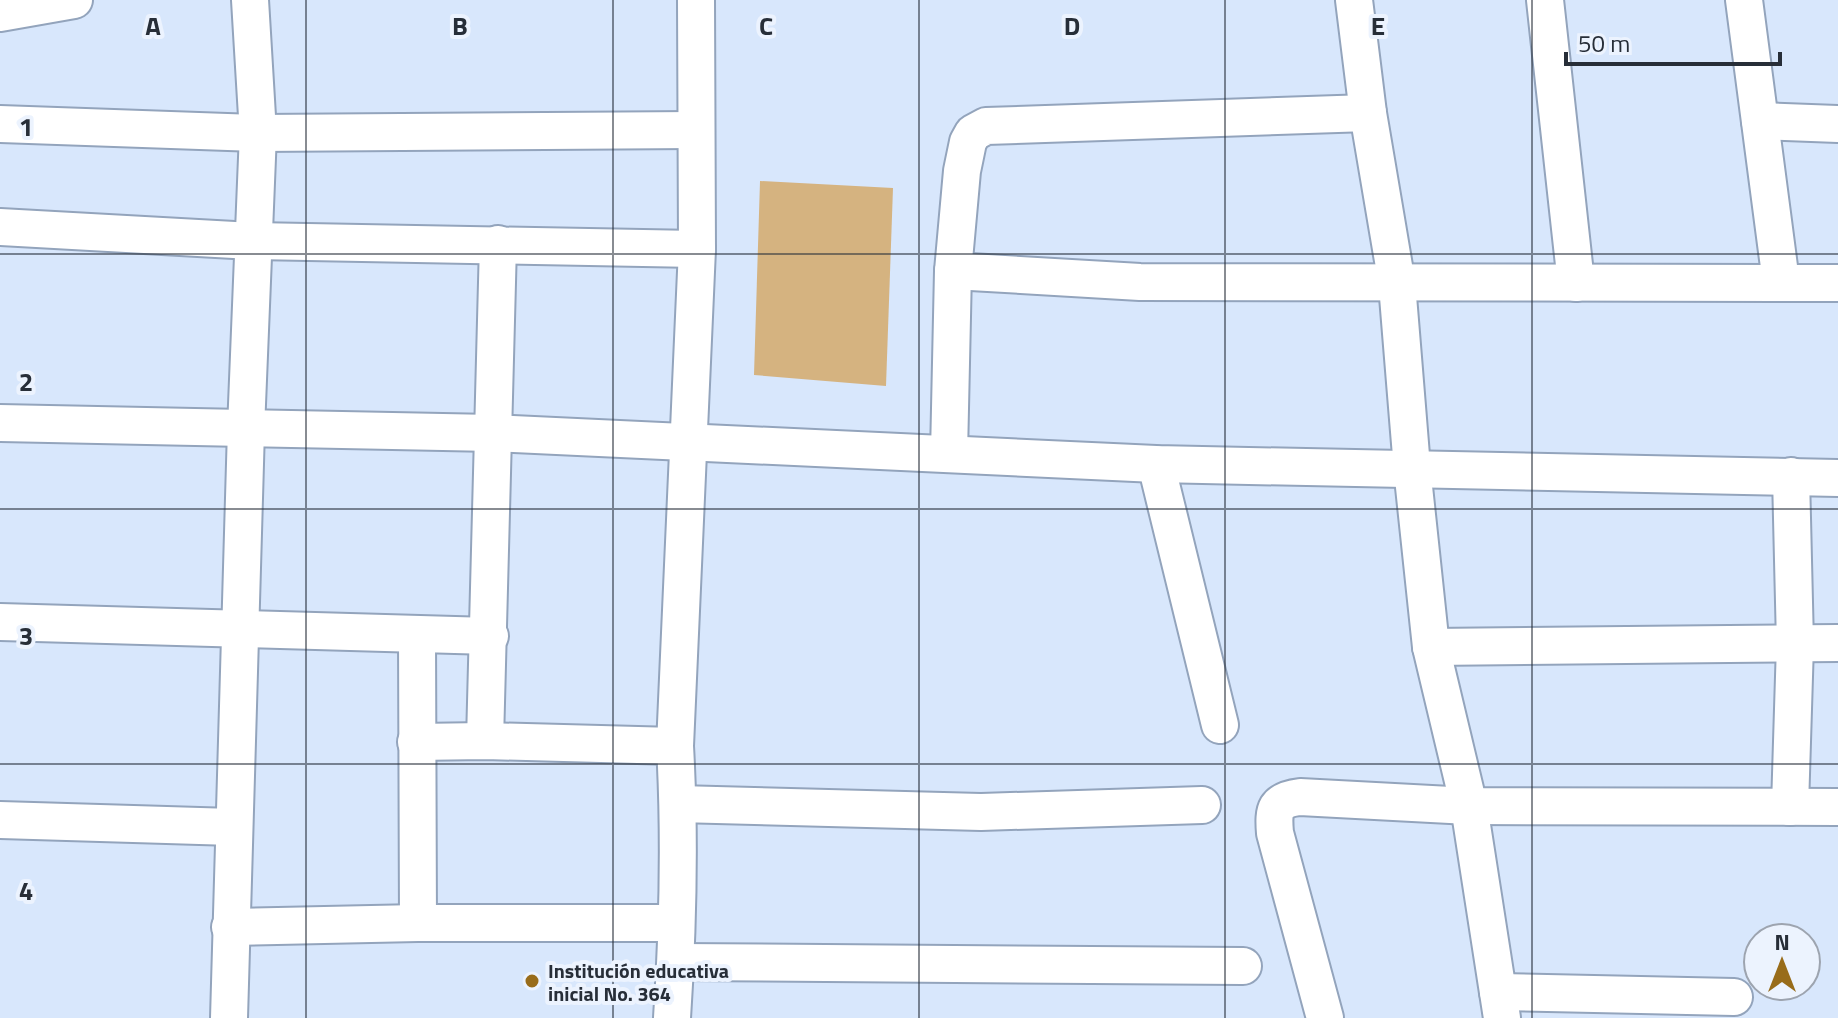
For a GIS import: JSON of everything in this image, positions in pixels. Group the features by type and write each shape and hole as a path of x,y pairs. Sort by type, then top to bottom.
{"street":[{"path":"0,13 74,0"},
{"path":"229,1018 252,241 258,133 250,0"},
{"path":"672,1018 676,962 678,804 675,746 697,249 696,0"},
{"path":"1354,0 1368,113 1397,284 1431,647 1469,806 1500,1005 1734,997"},
{"path":"1545,0 1576,283"},
{"path":"1744,0 1781,282"},
{"path":"949,454 953,271 962,171 973,133 986,126 1368,113"},
{"path":"1760,121 1838,124"},
{"path":"0,124 258,133 695,130"},
{"path":"0,227 252,241 697,249"},
{"path":"485,741 498,244"},
{"path":"953,271 1140,282 1838,283"},
{"path":"0,423 493,433 1156,464 1838,478"},
{"path":"1156,464 1220,725"},
{"path":"1790,807 1795,644 1791,476"},
{"path":"0,622 490,636"},
{"path":"417,635 418,923"},
{"path":"1431,647 1838,643"},
{"path":"416,742 675,746"},
{"path":"1325,1018 1275,833 1273,816 1277,806 1286,799 1300,797 1469,806 1838,807"},
{"path":"678,804 981,812 1202,805"},
{"path":"0,820 233,827"},
{"path":"230,927 676,923"},
{"path":"676,962 1243,966"}],"shaded area":[{"path":"760,181 893,188 886,386 754,375"}],"place":[{"name":"Institución educativa inicial No. 364","path":"532,981"}]}
